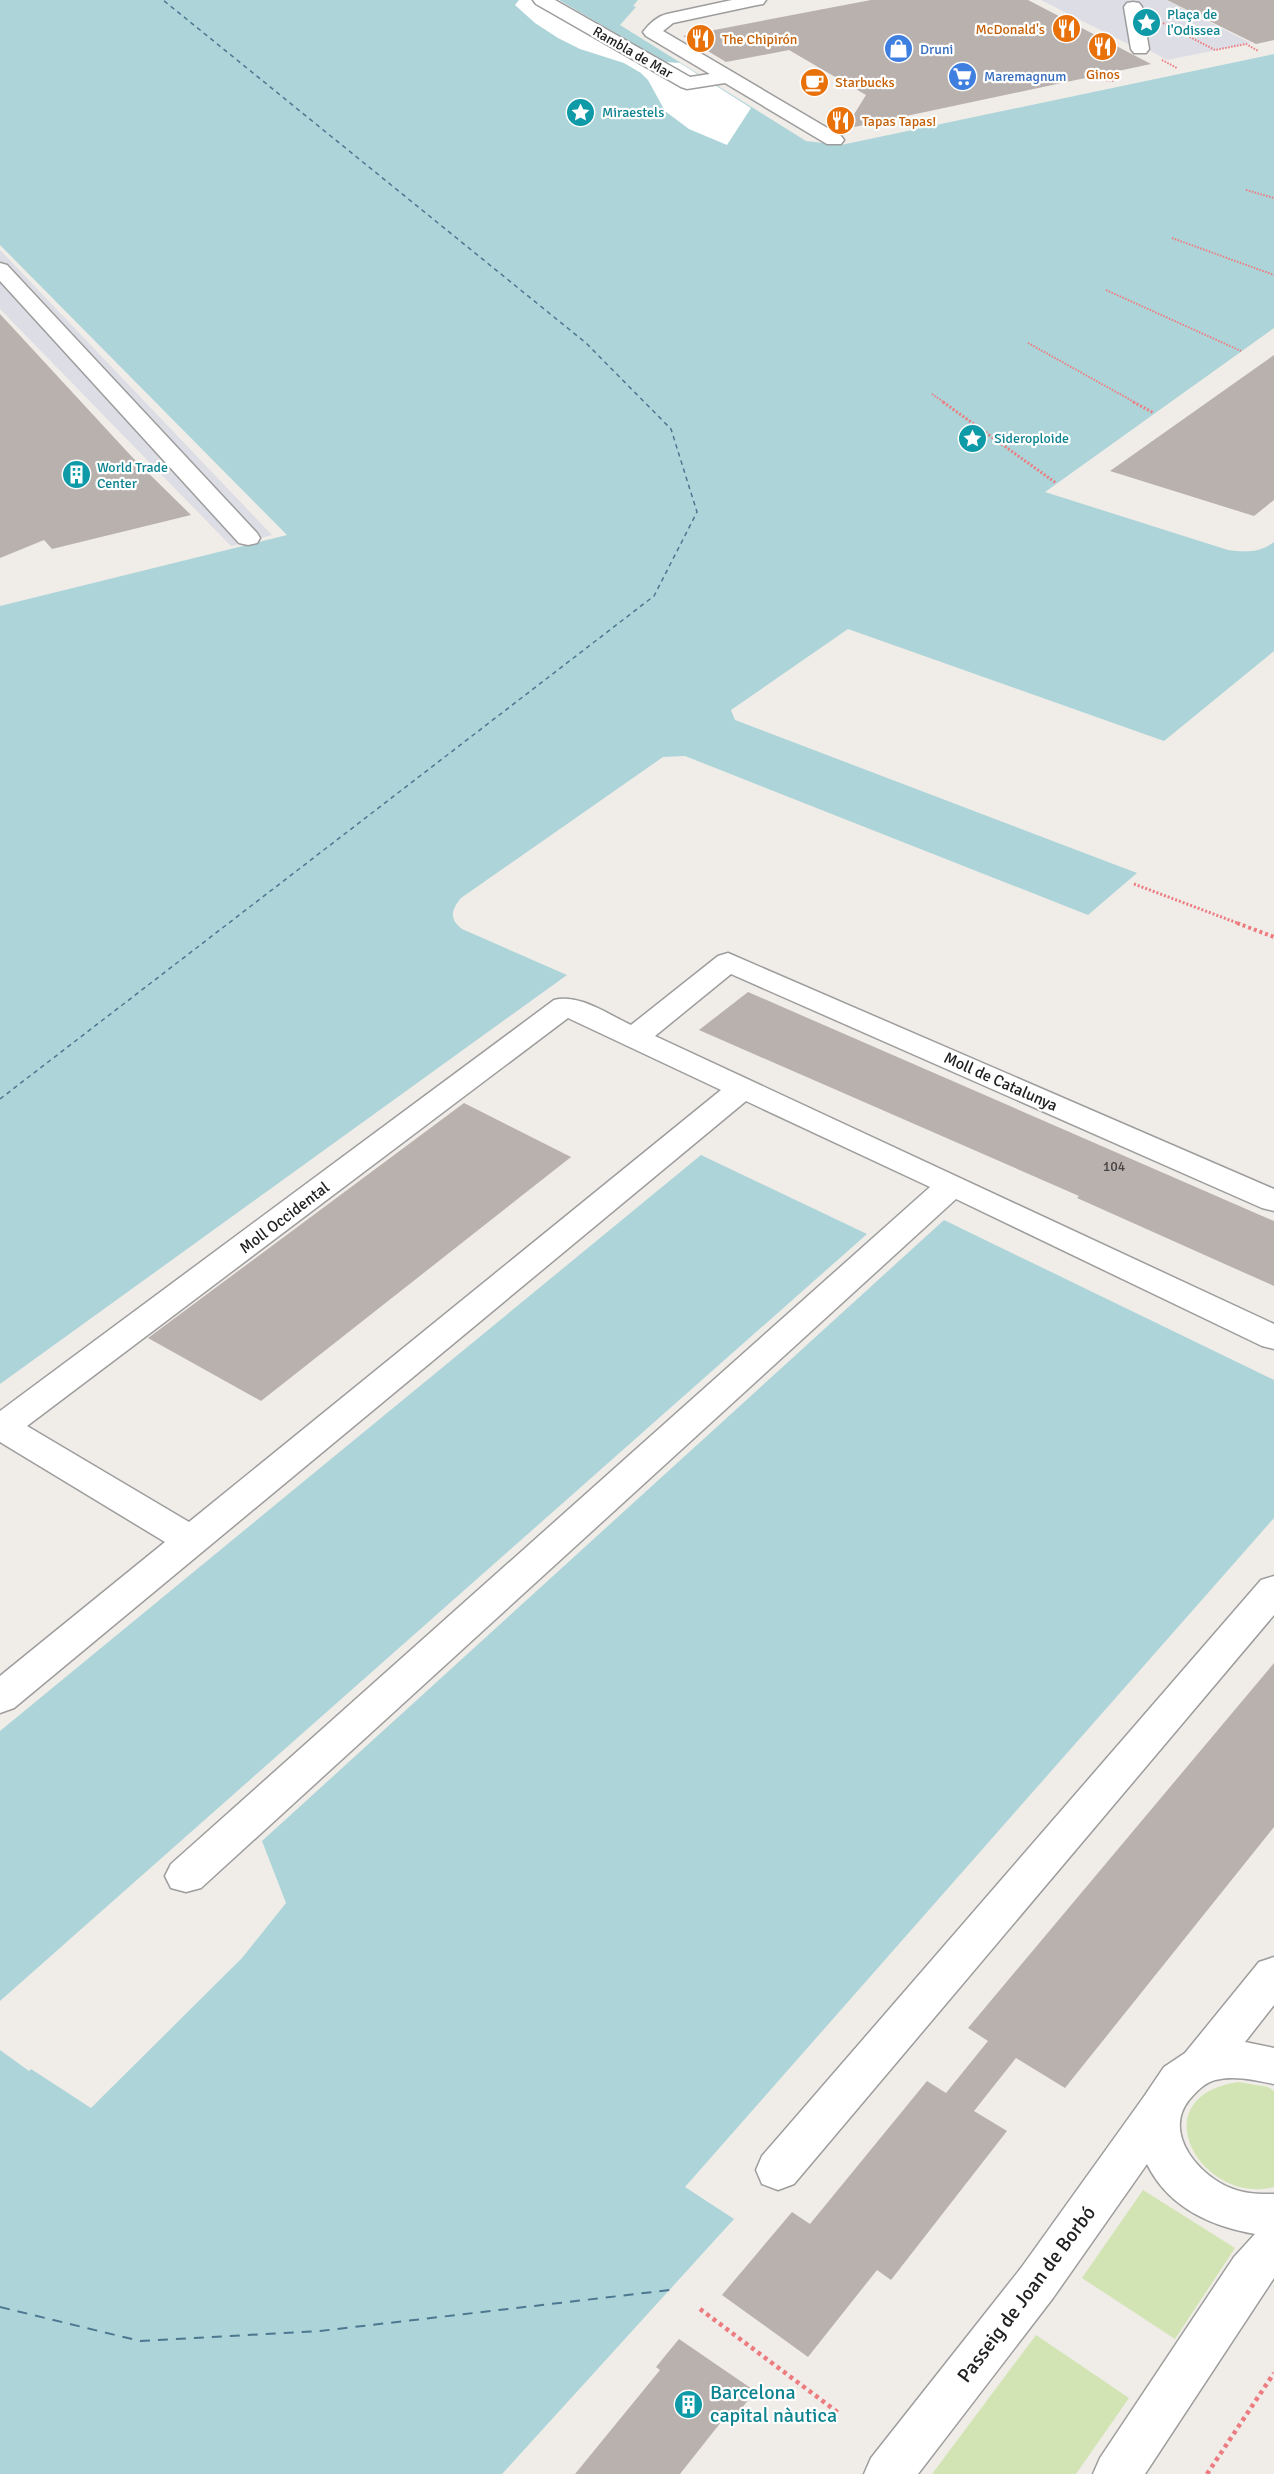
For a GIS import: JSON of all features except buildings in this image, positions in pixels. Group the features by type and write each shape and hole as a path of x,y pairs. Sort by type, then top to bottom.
{"street":[{"name":"Rambla de Mar","path":"542,0 687,83 728,77"},
{"name":"Rambla de Mar","path":"757,0 667,19 652,32 834,140"},
{"path":"1133,7 1140,49"},
{"path":"0,269 248,538"},
{"name":"Moll de Catalunya","path":"634,1038 728,962 1274,1201"},
{"name":"Moll Occidental","path":"192,1540 2,1427 565,1006 634,1038"},
{"path":"634,1038 952,1185 1274,1338"},
{"path":"0,1698 743,1088"},
{"path":"186,1876 952,1185"},
{"path":"778,2170 1274,1590"},
{"name":"Passeig de Joan de Borbó","path":"1201,2065 1274,1974"},
{"name":"Passeig de Joan de Borbó","path":"888,2474 1036,2283 1159,2111 1168,2091 1182,2076 1201,2065 1226,2059 1253,2060 1274,2066"},
{"path":"1159,2111 1160,2138 1170,2166 1192,2190 1221,2207 1254,2215 1274,2214"},
{"path":"1117,2474 1250,2272 1274,2246"}],"path":[{"path":"1133,7 1215,50 1246,44 1258,51"},
{"path":"1100,84 1089,79 1114,81"},
{"path":"1246,190 1274,198"},
{"path":"1172,238 1274,275"},
{"path":"1106,290 1241,351"},
{"path":"1028,343 1154,413"},
{"path":"932,394 1056,483"},
{"path":"1134,884 1274,938"},
{"path":"700,2309 840,2414"},
{"path":"1207,2474 1274,2373"}],"green space":[{"path":"1238,2082 1268,2087 1274,2091 1274,2187 1247,2189 1224,2181 1204,2166 1192,2147 1187,2127 1192,2107 1208,2092"},
{"path":"1143,2190 1235,2248 1175,2339 1082,2278"},
{"path":"1036,2335 1129,2398 1076,2474 932,2474"}],"shaded area":[{"name":"Plaça de l'Odissea","path":"1041,0 1166,0 1251,43 1167,60 1145,48 1138,49"},
{"path":"0,250 272,535 231,546 0,309"}],"water":[{"path":"0,0 638,0 633,6 636,7 620,25 806,141 841,145 1274,54 1274,328 1045,492 1228,550 1258,550 1274,542 1274,651 1164,741 848,629 731,710 735,720 1137,873 1088,915 685,756 663,757 461,898 453,910 453,918 462,929 567,975 0,1384 0,606 287,535 0,245"},
{"path":"701,1155 867,1234 0,2001 0,1731"},
{"path":"944,1220 1274,1380 1274,1518 685,2187 734,2219 502,2474 0,2474 0,2050 29,2071 31,2069 91,2108 242,1958 286,1903 262,1841"}],"pier":[{"path":"519,0 559,0 665,62 680,63 751,108 727,145 689,129 665,111 648,80 641,73 624,63 580,49 558,38 535,23 515,5"}],"ferry route":[{"path":"0,1099 654,596 697,512 671,429 586,343 163,0"},
{"path":"0,2307 140,2341 320,2331 670,2290"}],"place":[{"name":"Plaça de l'Odissea","path":"1146,22"},
{"name":"McDonald's","path":"1066,29"},
{"name":"The Chipirón","path":"701,39"},
{"name":"Ginos","path":"1103,47"},
{"name":"Druni","path":"899,49"},
{"name":"Maremagnum","path":"963,76"},
{"name":"Starbucks","path":"814,82"},
{"name":"Miraestels","path":"581,112"},
{"name":"Tapas Tapas!","path":"841,121"},
{"name":"Sideroploide","path":"973,438"},
{"name":"World Trade Center","path":"76,475"},
{"name":"Barcelona capital nàutica","path":"689,2404"}]}
